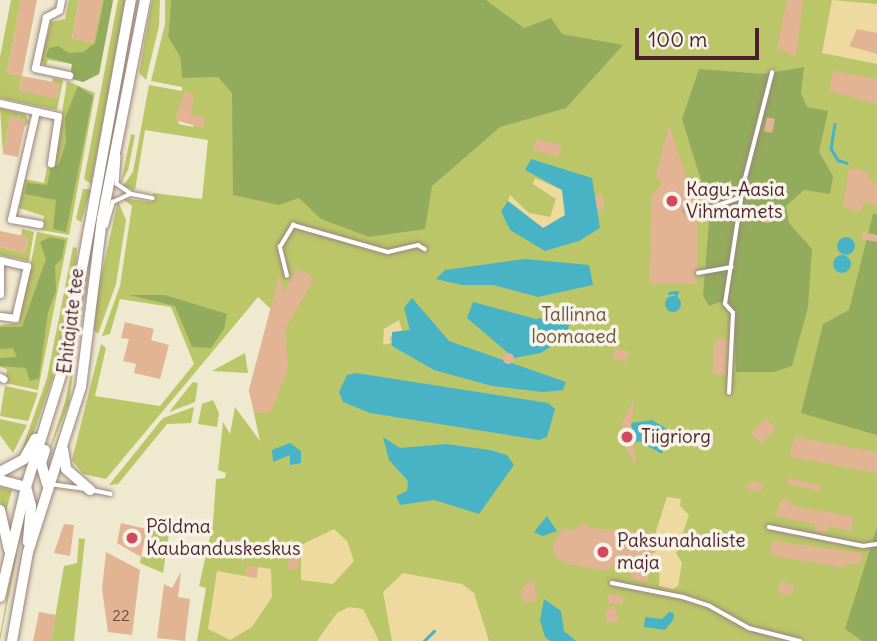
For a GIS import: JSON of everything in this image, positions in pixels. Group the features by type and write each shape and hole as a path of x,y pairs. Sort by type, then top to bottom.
{"main road":[{"name":"Ehitajate tee","path":"0,597 26,487 50,416 67,352 131,0"},
{"name":"Ehitajate tee","path":"12,641 28,552 47,484 65,438 82,379 101,238 145,0"},
{"path":"0,472 24,459 50,416"},
{"path":"0,480 26,487 47,484 41,463 50,416"},
{"path":"65,438 66,469 90,490"},
{"path":"26,487 31,506 28,552"},
{"path":"0,510 9,550"}],"street":[{"path":"61,0 59,10 46,18 35,68 69,75"},
{"path":"0,103 58,116 51,163"},
{"path":"36,111 11,219 40,224"},
{"path":"0,294 0,260 27,266 15,318 0,316"}],"lane":[{"path":"729,393 733,313 725,304 741,197 772,74"},
{"path":"119,141 116,180 132,194 153,198"},
{"path":"101,238 113,202 132,194"},
{"path":"687,210 704,210 741,197"},
{"path":"287,276 280,247 293,225 388,252 418,245 425,249"},
{"path":"698,273 731,267"},
{"path":"47,484 111,494"},
{"path":"769,527 863,546 877,544"},
{"path":"612,583 683,597 710,606 749,628 800,641"}],"green space":[{"path":"11,0 21,0 7,73 22,76 19,90 57,98 59,84 52,82 53,78 63,80 57,110 0,98 0,57"},
{"path":"69,0 79,0 72,38 93,43 102,0 113,0 99,74 83,82 70,78 72,64 48,60 46,66 40,61 51,22 65,19"},
{"path":"104,0 113,0 99,74 83,82 70,78 72,64 46,57 49,48 58,46 69,53 83,52 95,43"},
{"path":"118,0 126,0 91,184 84,179"},
{"path":"152,0 160,0 159,26 146,80 139,73"},
{"name":"Tallinna loomaaed","path":"165,0 171,0 168,37 180,57 182,78 215,0 877,0 877,641 197,641 206,588 199,586 213,523 216,479 225,478 226,473 218,470 223,422 230,434 235,407 260,441 249,390 271,309 258,297 106,479 83,474 72,460 101,344 106,348 95,396 160,406 194,364 171,307 120,299 110,334 102,336 120,286 132,206 122,198 152,202 153,193 202,199 208,140 145,130 135,190 123,186 133,172 149,85 182,91 182,87 151,81 165,24","holes":["177,112 195,116 193,127 179,124"]},
{"path":"171,0 486,0 524,28 551,18 562,34 623,45 566,108 500,127 432,186 425,229 369,237 321,219 299,198 279,205 233,195 232,93 218,77 182,78 180,57 168,37"},
{"path":"804,67 801,93 807,107 828,111 819,152 833,176 830,194 804,190 786,206 789,223 812,249 808,307 792,366 774,372 736,372 734,317 720,302 709,306 703,296 710,209 682,119 699,69 764,74"},
{"path":"67,81 95,93 69,235 41,230 44,216 19,208 25,179 44,183 48,163 54,164"},
{"path":"78,86 93,96 66,232 53,229 56,200 25,194 27,183 47,185 51,168 59,164 66,142 65,118"},
{"path":"0,108 25,114 29,122 24,127 25,120 10,117 3,154"},
{"path":"131,134 135,135 128,170 121,183"},
{"path":"83,189 91,189 81,222 76,219"},
{"path":"118,201 126,220 116,284 98,334 94,330 97,295"},
{"path":"873,214 877,214 877,435 801,413 823,324 849,310"},
{"path":"22,229 34,232 29,261 0,255 0,247 25,253 28,238 21,236"},
{"path":"37,232 68,238 38,390 5,383 7,369 0,367 0,325 19,323"},
{"path":"50,237 65,240 62,258 55,266 56,291 48,312 39,378 30,381 26,368 0,366 0,358 17,357 13,348 0,349 0,327 22,327 46,259 40,242"},
{"path":"73,247 77,248 76,266 56,368 31,441 19,458 47,378"},
{"path":"129,295 165,295 227,314 224,329 211,348 192,347 175,306"},
{"path":"77,343 69,403 45,462 65,402"},
{"path":"245,353 248,373 212,371"},
{"path":"193,382 198,383 195,402 169,412"},
{"path":"5,386 38,393 28,421 0,416"},
{"path":"213,400 219,413 217,427 198,424 202,404"},
{"path":"194,407 191,423 167,424 118,484 109,485 163,418"},
{"path":"0,419 27,425 13,453 0,435"},
{"path":"0,487 12,490 6,511 0,502"},
{"path":"155,518 171,521 163,573 140,563 141,557 148,557"},
{"path":"877,527 877,641 862,641 845,629"},
{"path":"79,538 85,539 74,641 51,641 64,566 77,563"},
{"path":"15,553 17,554 0,641 0,635"}],"sand":[{"path":"832,0 877,4 877,64 822,53"},
{"path":"535,178 562,190 565,215 558,223 543,228 508,201 510,195 529,213 550,217 556,199 533,184"},
{"path":"399,320 402,330 390,337 391,343 383,345 384,329"},
{"path":"667,497 681,499 680,506 689,515 676,553 682,563 678,586 673,589 659,586 660,567 650,563 649,555 656,552 651,547"},
{"path":"334,529 347,541 354,561 333,584 301,580 301,545"},
{"path":"258,567 271,569 272,597 252,627 230,640 208,629 217,571 256,578"},
{"path":"403,573 462,584 474,593 489,641 392,641 383,592"},
{"path":"349,607 363,609 379,641 317,641 337,613"}],"water":[{"path":"531,159 592,178 600,228 579,241 545,251 510,230 501,211 508,201 543,228 565,215 562,190 525,170"},
{"path":"846,237 852,240 855,246 852,252 846,255 840,252 837,246 840,240"},
{"path":"842,255 848,258 851,264 848,270 842,273 836,270 833,264 836,258"},
{"path":"525,259 589,265 593,285 538,297 493,285 462,285 436,279 445,270"},
{"path":"673,296 681,304 673,312 665,304"},
{"path":"412,298 449,341 566,382 563,390 543,392 492,386 434,370 392,346 392,332 410,330 404,308"},
{"path":"473,302 536,319 571,313 567,335 541,353 514,358 467,318"},
{"path":"356,373 548,403 555,409 547,437 539,440 370,413 343,402 339,392 347,375"},
{"path":"652,420 667,429 662,454 639,441 632,444 631,423"},
{"path":"383,437 400,448 446,444 490,450 507,455 514,465 479,514 434,500 400,505 396,496 407,491 408,481 389,460"},
{"path":"290,443 301,451 301,463 290,465 290,455 273,462 272,450"},
{"path":"547,516 557,531 543,536 534,532"},
{"path":"544,599 561,611 564,631 576,641 550,641 545,637 540,620"},
{"path":"669,612 674,613 673,620 665,630 644,627 645,617 662,619"}],"building":[{"path":"21,0 37,0 22,76 7,73"},
{"path":"79,0 102,0 94,43 72,39"},
{"path":"787,0 803,0 796,57 777,48"},
{"path":"857,29 877,33 877,54 849,46"},
{"path":"833,71 877,79 877,104 829,91"},
{"path":"22,76 59,83 57,99 19,91"},
{"path":"184,92 194,94 191,115 205,117 203,128 175,120"},
{"path":"10,117 26,120 18,157 3,154"},
{"path":"767,117 775,119 772,133 764,131"},
{"name":"Kagu-Aasia Vihmamets","path":"669,124 696,206 685,206 683,212 698,214 698,269 694,273 698,284 650,284 651,197 661,184 656,175"},
{"path":"536,139 561,145 559,156 533,150"},
{"path":"849,168 869,172 868,180 877,184 877,205 864,202 860,213 843,207"},
{"path":"602,194 605,209 598,210 595,195"},
{"path":"764,207 770,207 775,215 773,221 764,223 759,218 759,212"},
{"path":"0,231 28,237 25,253 0,247"},
{"path":"863,232 877,235 877,242 861,239"},
{"path":"297,268 314,278 285,330 288,367 272,411 255,414 249,390 280,272 283,294"},
{"path":"125,322 154,329 151,340 169,345 160,379 134,373 136,364 123,361 129,339 121,338"},
{"path":"715,339 727,340 726,375 712,373"},
{"path":"615,348 629,352 627,362 613,359"},
{"path":"508,352 514,358 508,364 502,358"},
{"name":"Tiigriorg","path":"635,397 631,423 636,466 623,443 622,423"},
{"path":"766,418 776,429 761,444 751,433"},
{"path":"794,437 877,452 877,473 790,457"},
{"path":"788,478 821,485 820,491 787,484"},
{"path":"751,481 763,484 761,492 744,488"},
{"path":"782,498 790,500 789,505 854,517 851,531 828,526 826,533 814,530 815,524 776,516"},
{"name":"Põldma Kaubanduskeskus","path":"121,523 147,529 141,557 117,543"},
{"name":"Paksunahaliste maja","path":"582,523 591,528 656,533 647,582 634,579 626,568 613,565 607,571 567,564 556,558 552,546 561,532 565,528 574,531"},
{"path":"64,524 74,525 70,556 54,553"},
{"path":"232,539 244,541 243,550 231,548"},
{"path":"772,541 862,553 860,565 845,563 844,568 770,555"},
{"path":"258,543 270,544 269,554 257,552"},
{"path":"290,551 300,553 297,570 287,569"},
{"path":"106,552 140,570 132,635 108,632 102,589"},
{"path":"247,565 258,567 257,578 245,576"},
{"path":"181,572 178,597 190,599 185,641 157,638 164,584 172,588"},
{"path":"534,580 537,601 524,603 520,592 528,581"},
{"path":"781,581 795,586 791,596 777,592"},
{"path":"608,594 624,597 622,605 607,602"},
{"path":"614,605 619,621 607,623 605,612"},
{"path":"39,612 56,615 51,641 33,641"}],"waterway":[{"path":"835,124 831,148 838,160 847,163"},
{"path":"669,293 677,292 675,299"},
{"path":"424,641 434,631"}],"place":[{"name":"Kagu-Aasia Vihmamets","path":"672,201"},
{"name":"Tiigriorg","path":"627,437"},
{"name":"Põldma Kaubanduskeskus","path":"132,538"},
{"name":"Paksunahaliste maja","path":"603,552"}]}
